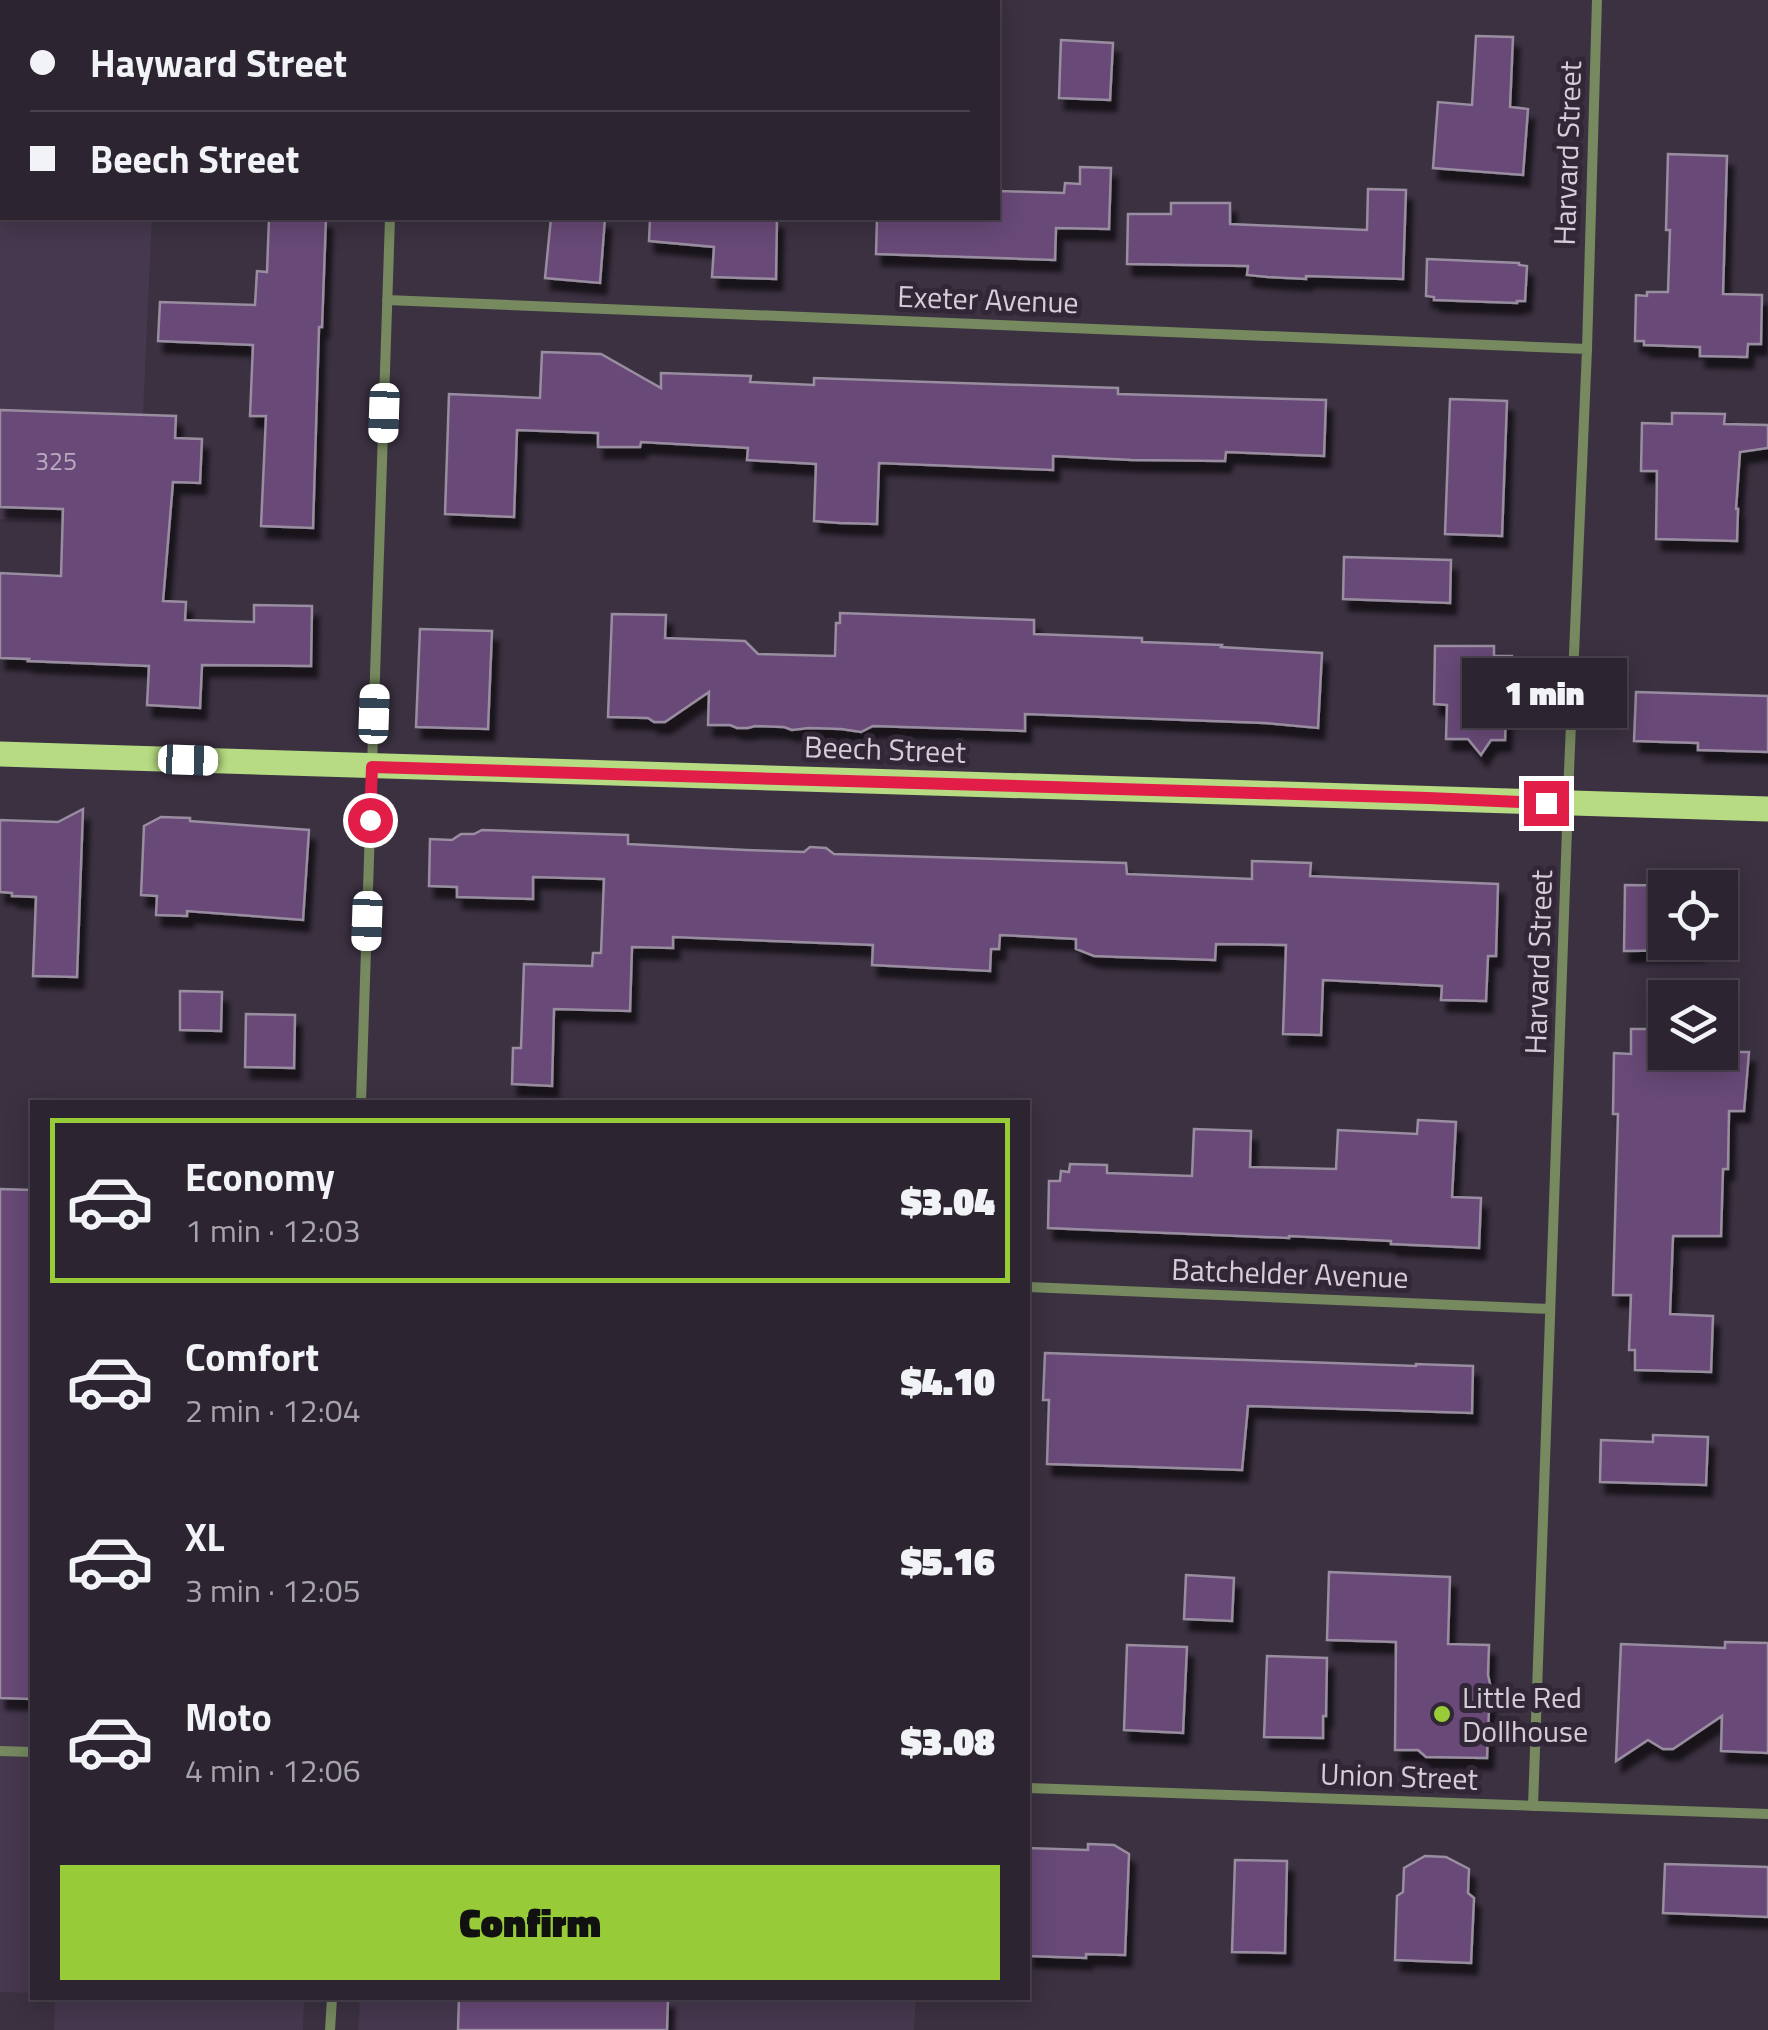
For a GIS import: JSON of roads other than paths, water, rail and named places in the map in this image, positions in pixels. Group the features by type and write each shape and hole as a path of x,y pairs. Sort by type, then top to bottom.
{"main road":[{"name":"Beech Street","path":"0,754 1768,810"}],"street":[{"name":"Harvard Street","path":"1533,1806 1597,0"},
{"path":"361,1100 390,220"},
{"name":"Exeter Avenue","path":"388,300 1587,349"},
{"name":"Batchelder Avenue","path":"1030,1287 1550,1309"},
{"path":"0,1750 30,1752"},
{"name":"Union Street","path":"1030,1788 1768,1814"},
{"path":"330,2030 332,2000"}],"place":[{"name":"Little Red Dollhouse","path":"1442,1714"}]}
